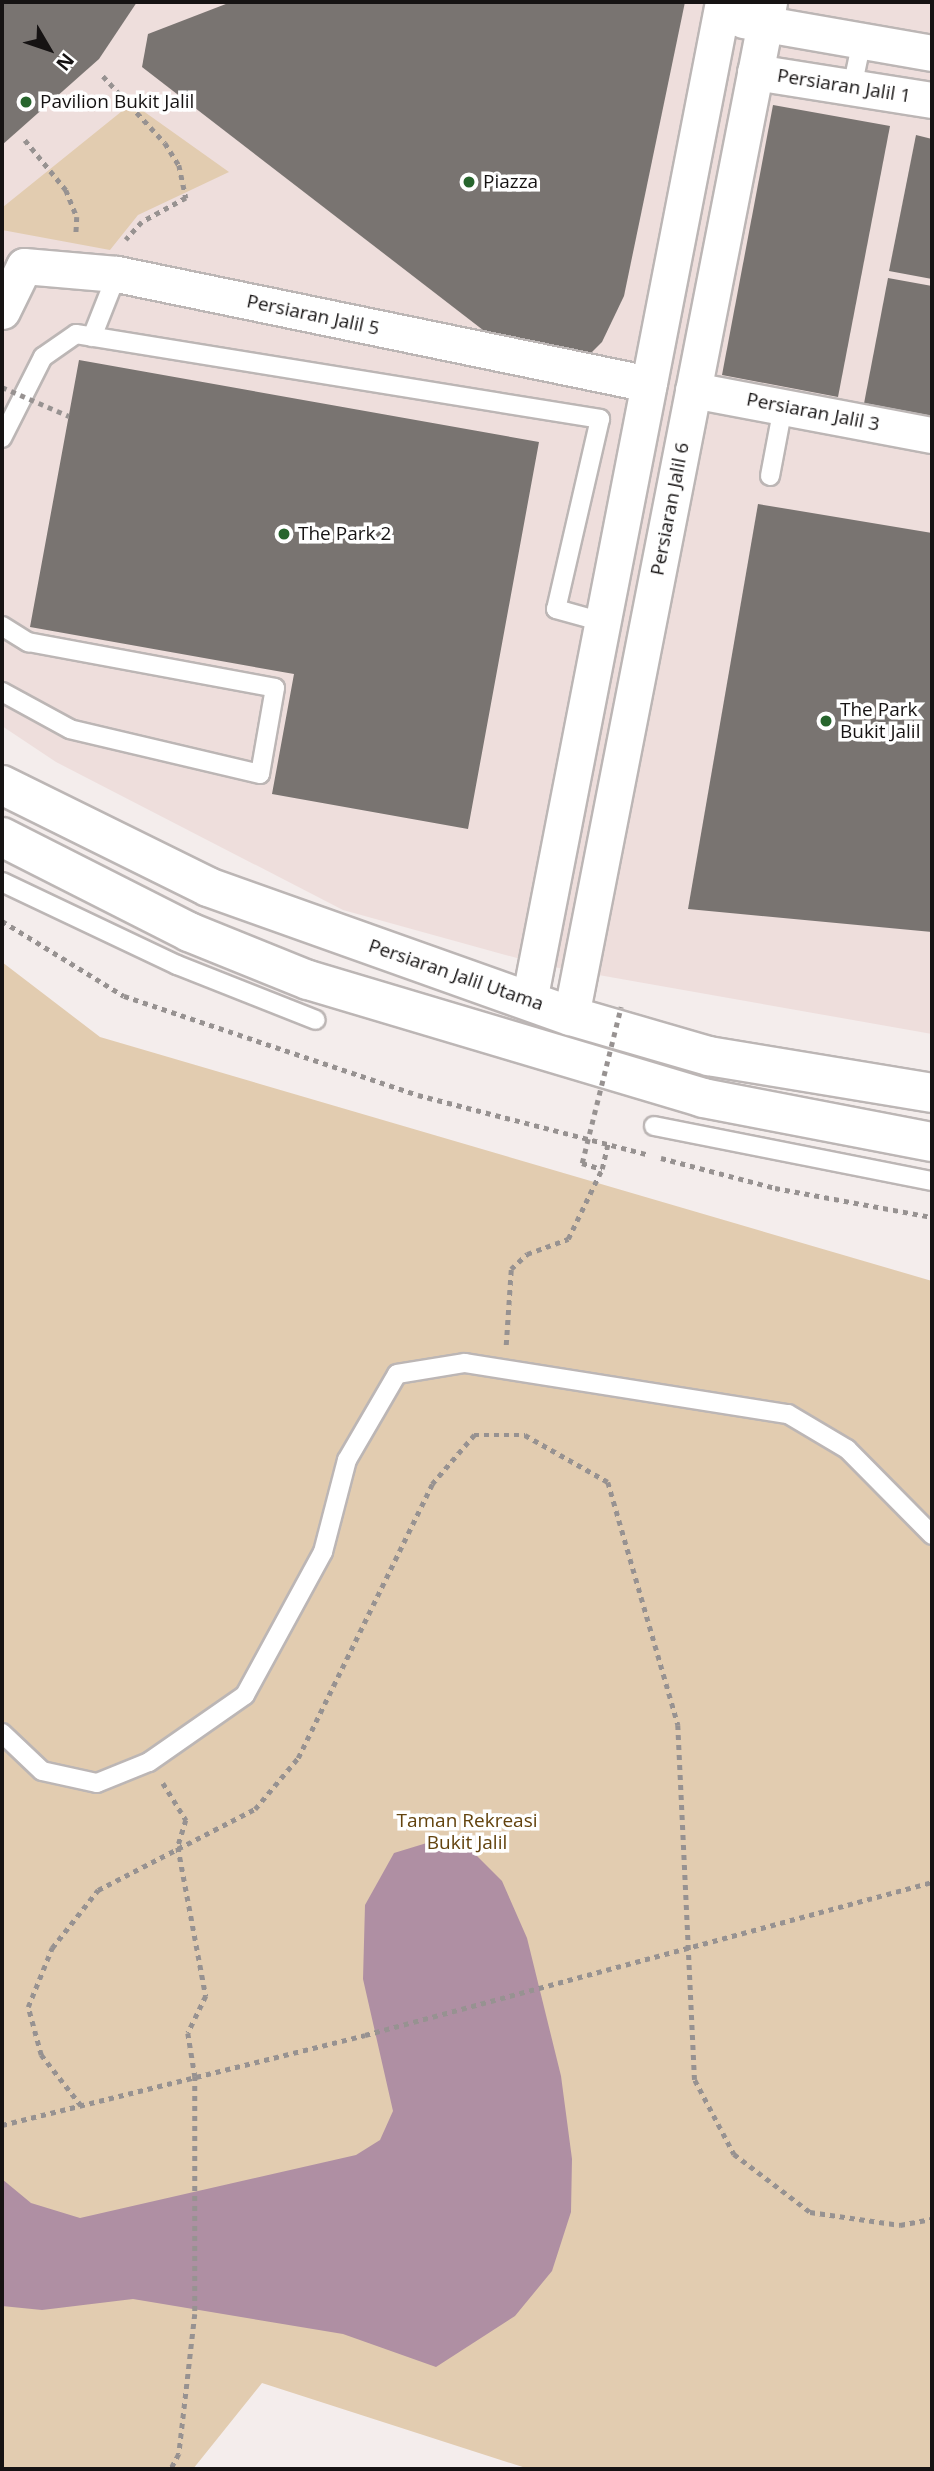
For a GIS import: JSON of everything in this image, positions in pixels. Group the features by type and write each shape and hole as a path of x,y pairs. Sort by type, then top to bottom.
{"street":[{"path":"505,1041 522,999 558,853 721,10 767,12 862,40 932,53"},
{"name":"Persiaran Jalil 6","path":"571,1016 767,12"},
{"name":"Persiaran Jalil 1","path":"755,72 932,100"},
{"name":"Persiaran Jalil 5","path":"2,311 24,266 118,261 649,384"},
{"name":"Persiaran Jalil 3","path":"693,390 932,435"},
{"name":"Persiaran Jalil Utama","path":"2,785 208,887 571,1016 709,1056 932,1093"},
{"path":"2,837 189,932 308,980 703,1098 932,1142"},
{"path":"558,853 601,860"}],"lane":[{"path":"852,88 862,40"},
{"path":"92,337 118,261"},
{"path":"2,438 43,358 76,334 600,419 556,609 603,622"},
{"path":"770,476 783,407"},
{"path":"2,626 28,642 275,688 260,774 70,729 2,692"},
{"path":"2,882 177,965 316,1020"},
{"path":"654,1126 932,1181"},
{"path":"2,1733 42,1771 97,1783 149,1762 245,1695 323,1552 347,1460 397,1374 465,1363 789,1414 847,1449 932,1535"}],"path":[{"path":"103,76 165,143 179,165 186,198 142,222 118,261"},
{"path":"25,140 66,190 77,216 75,251"},
{"path":"2,387 69,416"},
{"path":"2,921 124,996 418,1095 775,1188 932,1217"},
{"path":"602,1169 582,1163 621,1007"},
{"path":"505,1370 512,1269 527,1255 568,1239 602,1169 608,1144"},
{"path":"81,2106 41,2055 28,2007 52,1948 98,1890 178,1846 255,1809 298,1758 432,1484 474,1435 525,1435 608,1482 678,1724 695,2080 734,2154 810,2212 900,2225 932,2219"},
{"path":"149,1762 186,1820 178,1846 206,1996 188,2033 195,2076 195,2314 179,2454 171,2469"},
{"path":"2,2124 365,2035 932,1882"}],"shaded area":[{"path":"2,2 932,2 932,1034 542,965 343,910 56,762 2,726"},
{"path":"430,1842 472,1851 502,1881 527,1938 561,2076 572,2159 571,2212 552,2271 515,2316 436,2367 343,2334 133,2299 42,2310 2,2306 2,2179 31,2203 80,2218 356,2155 380,2140 393,2111 363,1979 365,1905 394,1853"}],"green space":[{"path":"132,103 229,172 138,215 110,250 2,230 3,207"},
{"name":"Taman Rekreasi Bukit Jalil","path":"2,962 100,1037 932,1281 932,2469 529,2469 262,2383 193,2469 2,2469"}],"building":[{"name":"Pavilion Bukit Jalil","path":"2,2 137,2 99,59 2,145"},
{"name":"Piazza","path":"231,2 685,2 624,296 602,342 587,357 505,347 142,67 148,34"},
{"path":"773,105 890,126 838,397 722,375"},
{"path":"916,135 932,139 932,279 889,271"},
{"path":"888,278 932,286 932,427 862,414"},
{"name":"The Park 2","path":"79,360 539,442 468,829 272,794 294,674 30,627"},
{"name":"The Park Bukit Jalil","path":"758,504 932,533 932,932 688,909"}],"place":[{"name":"Pavilion Bukit Jalil","path":"26,102"},
{"name":"Piazza","path":"469,182"},
{"name":"The Park 2","path":"284,534"},
{"name":"The Park Bukit Jalil","path":"826,721"}]}
